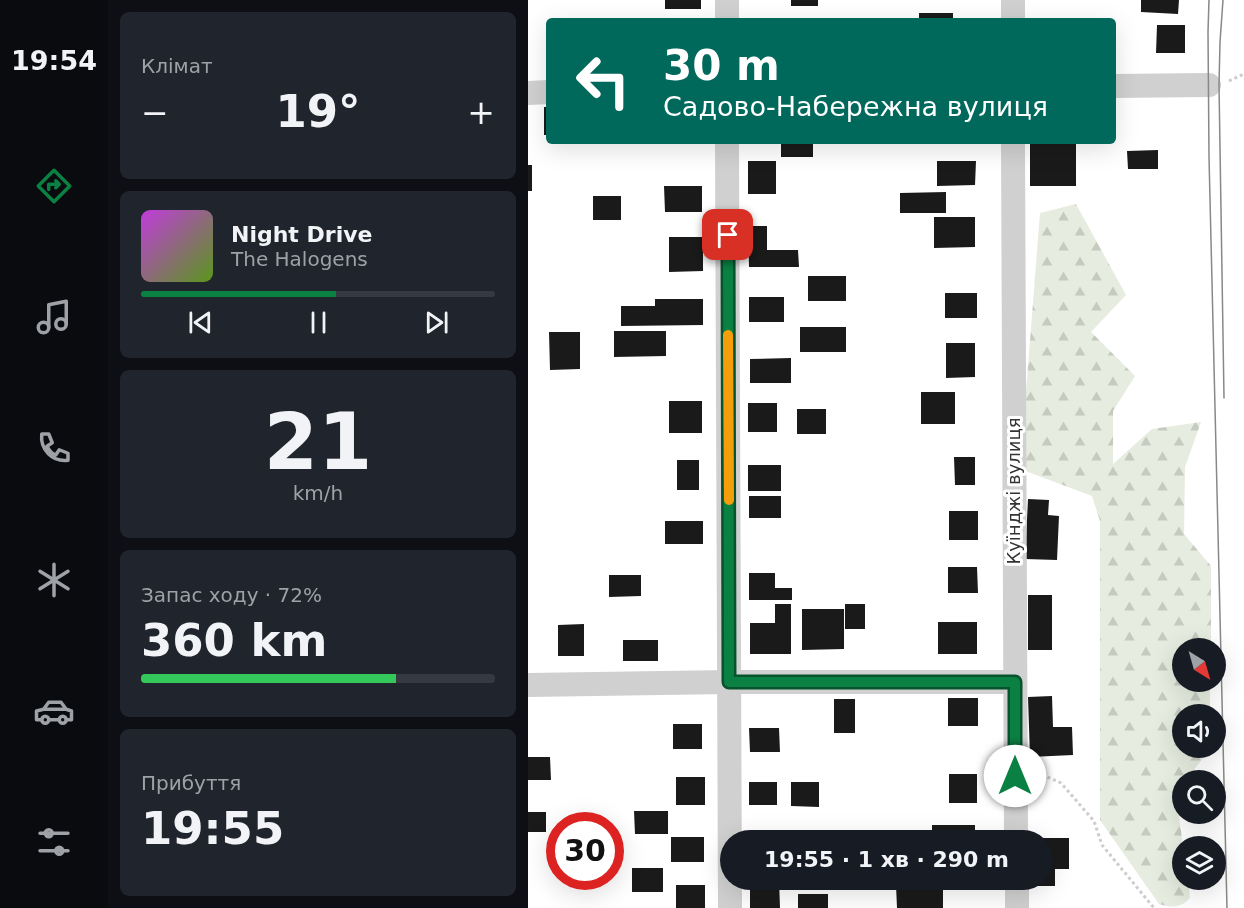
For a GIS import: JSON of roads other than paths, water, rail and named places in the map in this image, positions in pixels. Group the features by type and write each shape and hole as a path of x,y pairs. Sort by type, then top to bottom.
{"street":[{"path":"727,0 727,18"},
{"path":"1013,0 1013,18"},
{"path":"1116,86 1209,85"},
{"path":"528,93 546,92"},
{"path":"727,144 730,908"},
{"name":"Куїнджі вулиця","path":"1013,144 1016,830"},
{"path":"528,685 1015,682"},
{"path":"1017,890 1017,908"}],"tram line":[{"path":"1209,0 1209,157 1227,908"},
{"path":"1223,0 1219,85 1224,398"}]}
